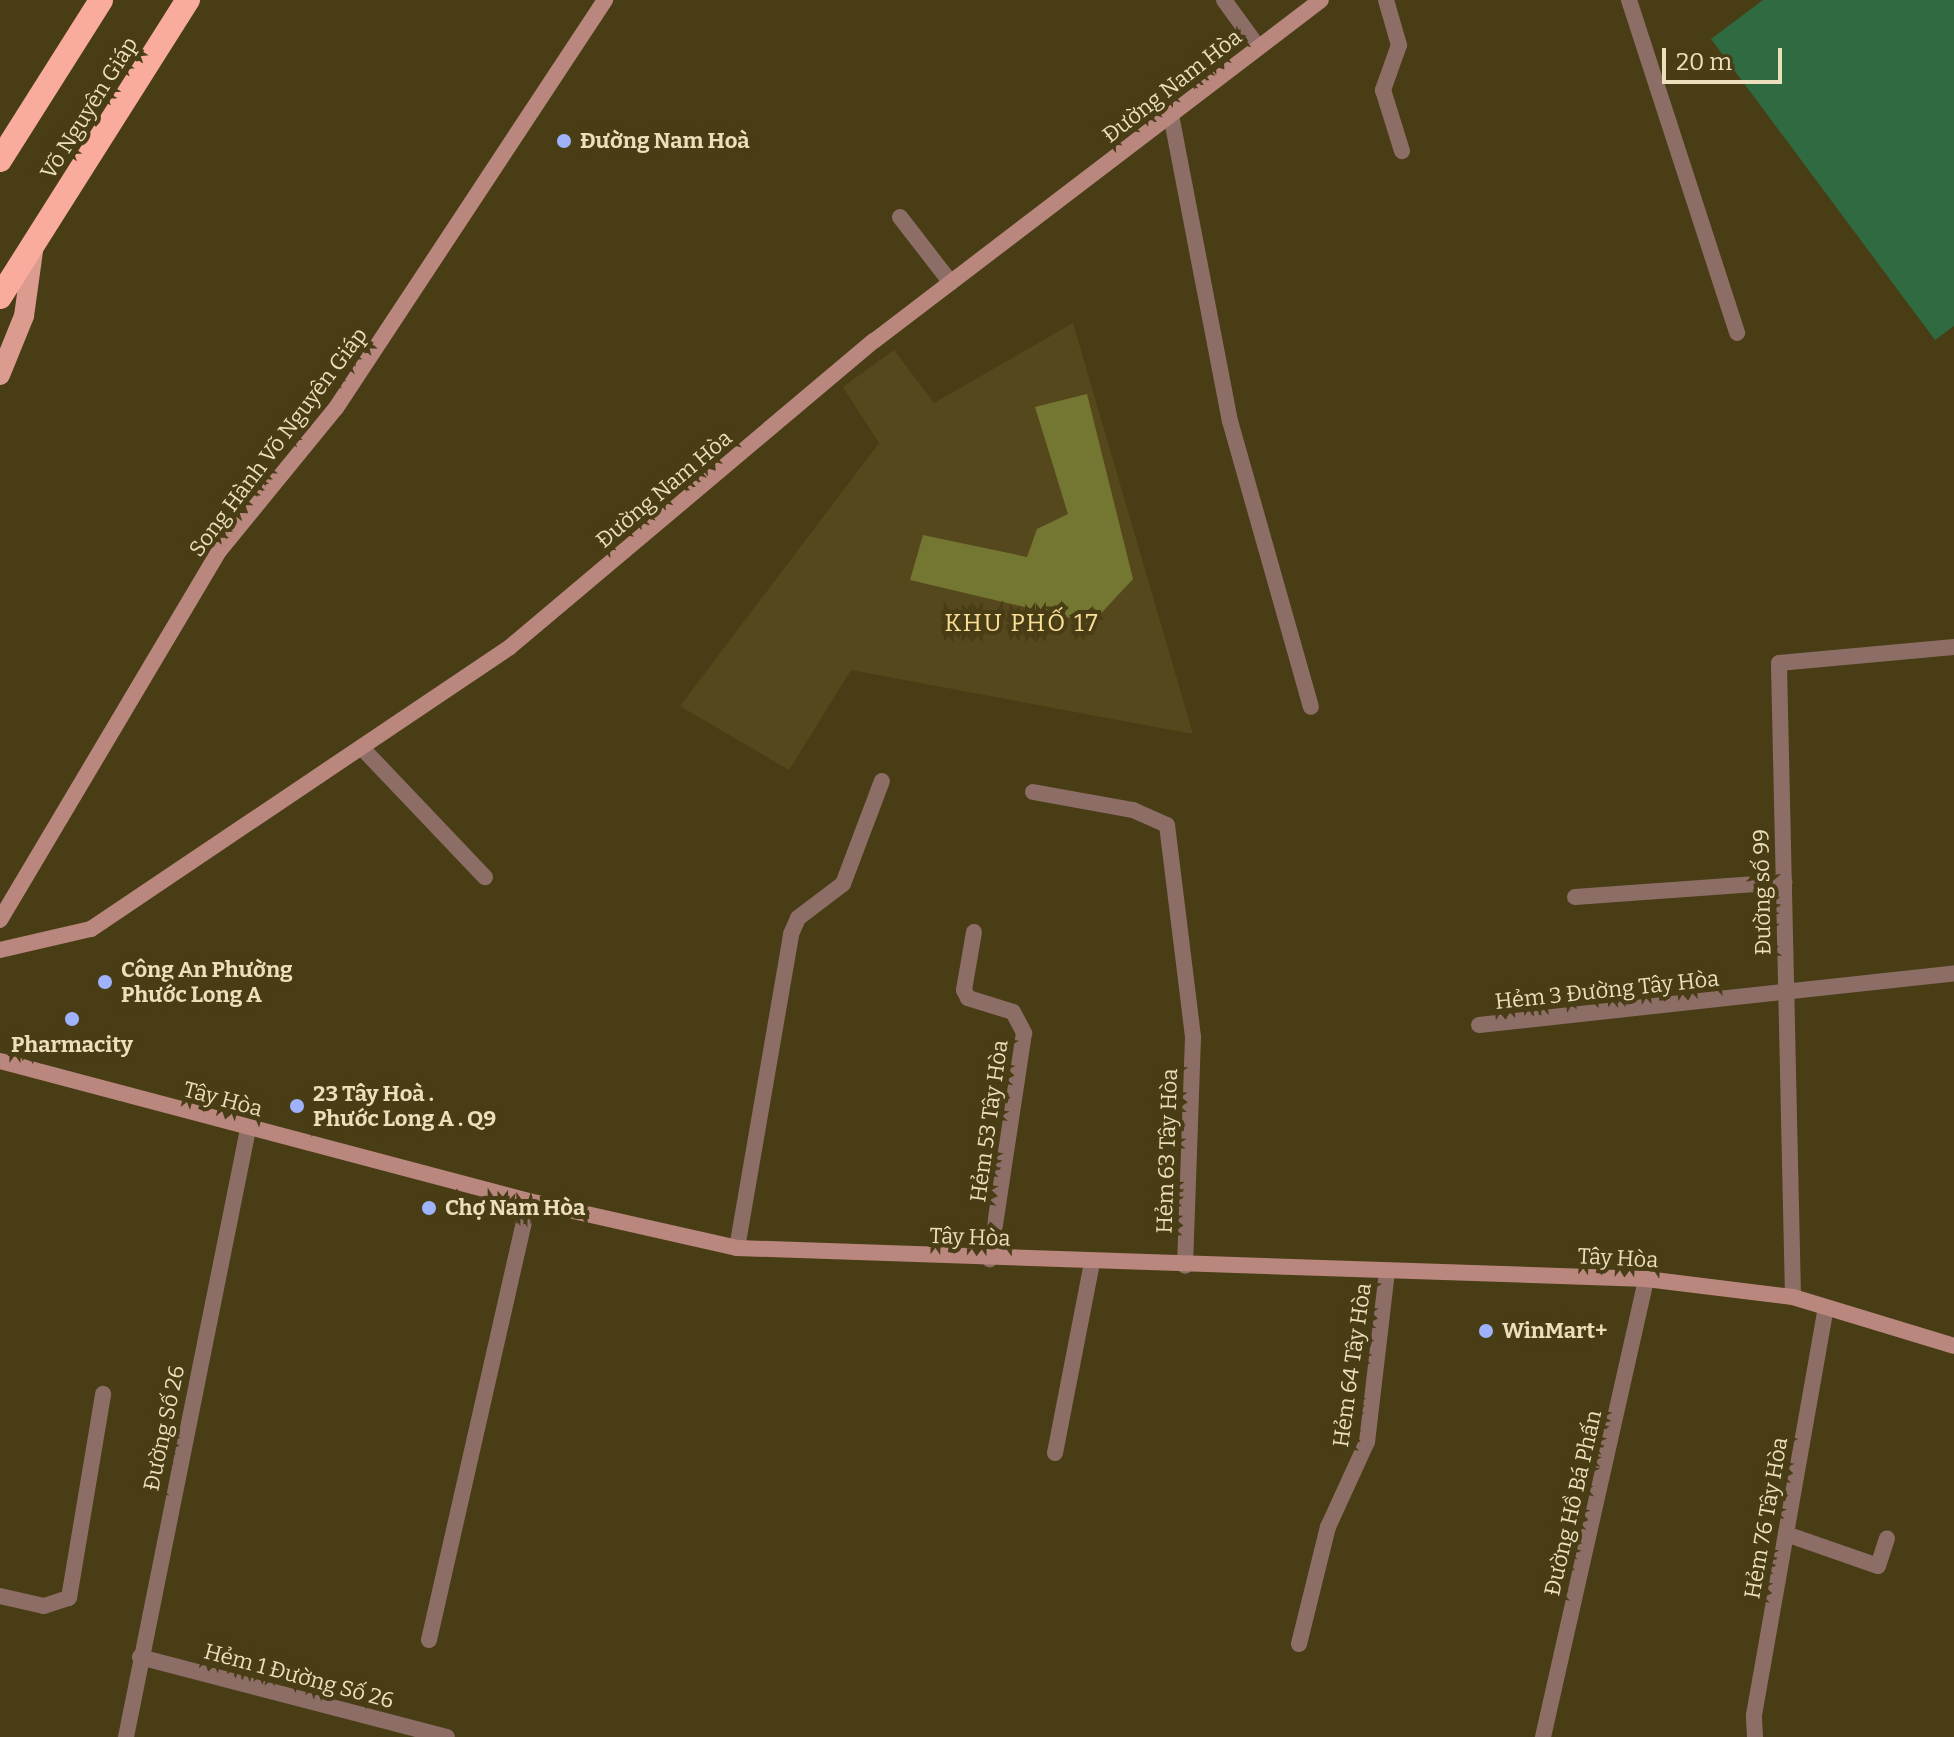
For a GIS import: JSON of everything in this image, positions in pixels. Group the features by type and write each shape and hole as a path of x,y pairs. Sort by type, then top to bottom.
{"highway":[{"path":"0,160 101,0"},
{"name":"Võ Nguyên Giáp","path":"0,297 188,0"}],"main road":[{"name":"Song Hành Võ Nguyên Giáp","path":"0,920 220,550 336,408 605,0"},
{"name":"Đường Nam Hòa","path":"0,950 91,929 363,749 510,647 874,341 1321,0"},
{"name":"Võ Nguyên Giáp","path":"0,375 24,316 34,243"},
{"name":"Tây Hòa","path":"0,1061 529,1201 737,1248 1092,1263 1646,1279 1793,1297 1954,1346"}],"street":[{"path":"1224,0 1258,47"},
{"path":"1386,0 1399,45 1383,90 1402,151"},
{"path":"1629,0 1737,333"},
{"path":"1171,115 1230,421 1311,707"},
{"path":"900,217 951,283"},
{"name":"Đường số 99","path":"1793,1297 1779,663 1954,647"},
{"path":"363,749 485,877"},
{"path":"737,1248 794,924 843,884 882,781"},
{"name":"Hẻm 63 Tây Hòa","path":"1033,792 1133,810 1167,825 1193,1037 1185,1266"},
{"path":"1575,897 1784,882"},
{"name":"Hẻm 53 Tây Hòa","path":"974,932 964,990 968,998 1013,1012 1022,1023 1025,1044 990,1259"},
{"name":"Hẻm 3 Đường Tây Hòa","path":"1479,1025 1786,994 1954,973"},
{"name":"Đường Số 26","path":"126,1737 248,1129"},
{"path":"429,1640 529,1201"},
{"path":"1055,1453 1092,1263"},
{"name":"Hẻm 64 Tây Hòa","path":"1299,1644 1328,1527 1367,1442 1387,1272"},
{"name":"Đường Hồ Bá Phấn","path":"1543,1737 1646,1279"},
{"name":"Hẻm 76 Tây Hòa","path":"1755,1737 1786,1534 1826,1307"},
{"path":"0,1596 44,1606 69,1598 103,1394"},
{"path":"1786,1534 1878,1566 1887,1538"},
{"name":"Hẻm 1 Đường Số 26","path":"140,1657 447,1737"}],"shaded area":[{"path":"1073,323 1193,734 851,670 789,770 680,706 879,443 843,387 894,350 934,403"}],"green space":[{"path":"1763,0 1954,0 1954,326 1935,340 1711,39"}],"building":[{"path":"1087,394 1133,579 1092,623 910,580 923,535 1027,557 1037,529 1068,514 1035,407"}],"place":[{"name":"Đường Nam Hoà","path":"564,141"},
{"name":"Công An Phường Phước Long A","path":"105,982"},
{"name":"Pharmacity","path":"72,1019"},
{"name":"23 Tây Hoà . Phước Long A . Q9","path":"297,1106"},
{"name":"Chợ Nam Hòa","path":"429,1208"},
{"name":"WinMart+","path":"1486,1331"}],"district":[{"name":"KHU PHỐ 17","path":"1022,624"}]}
